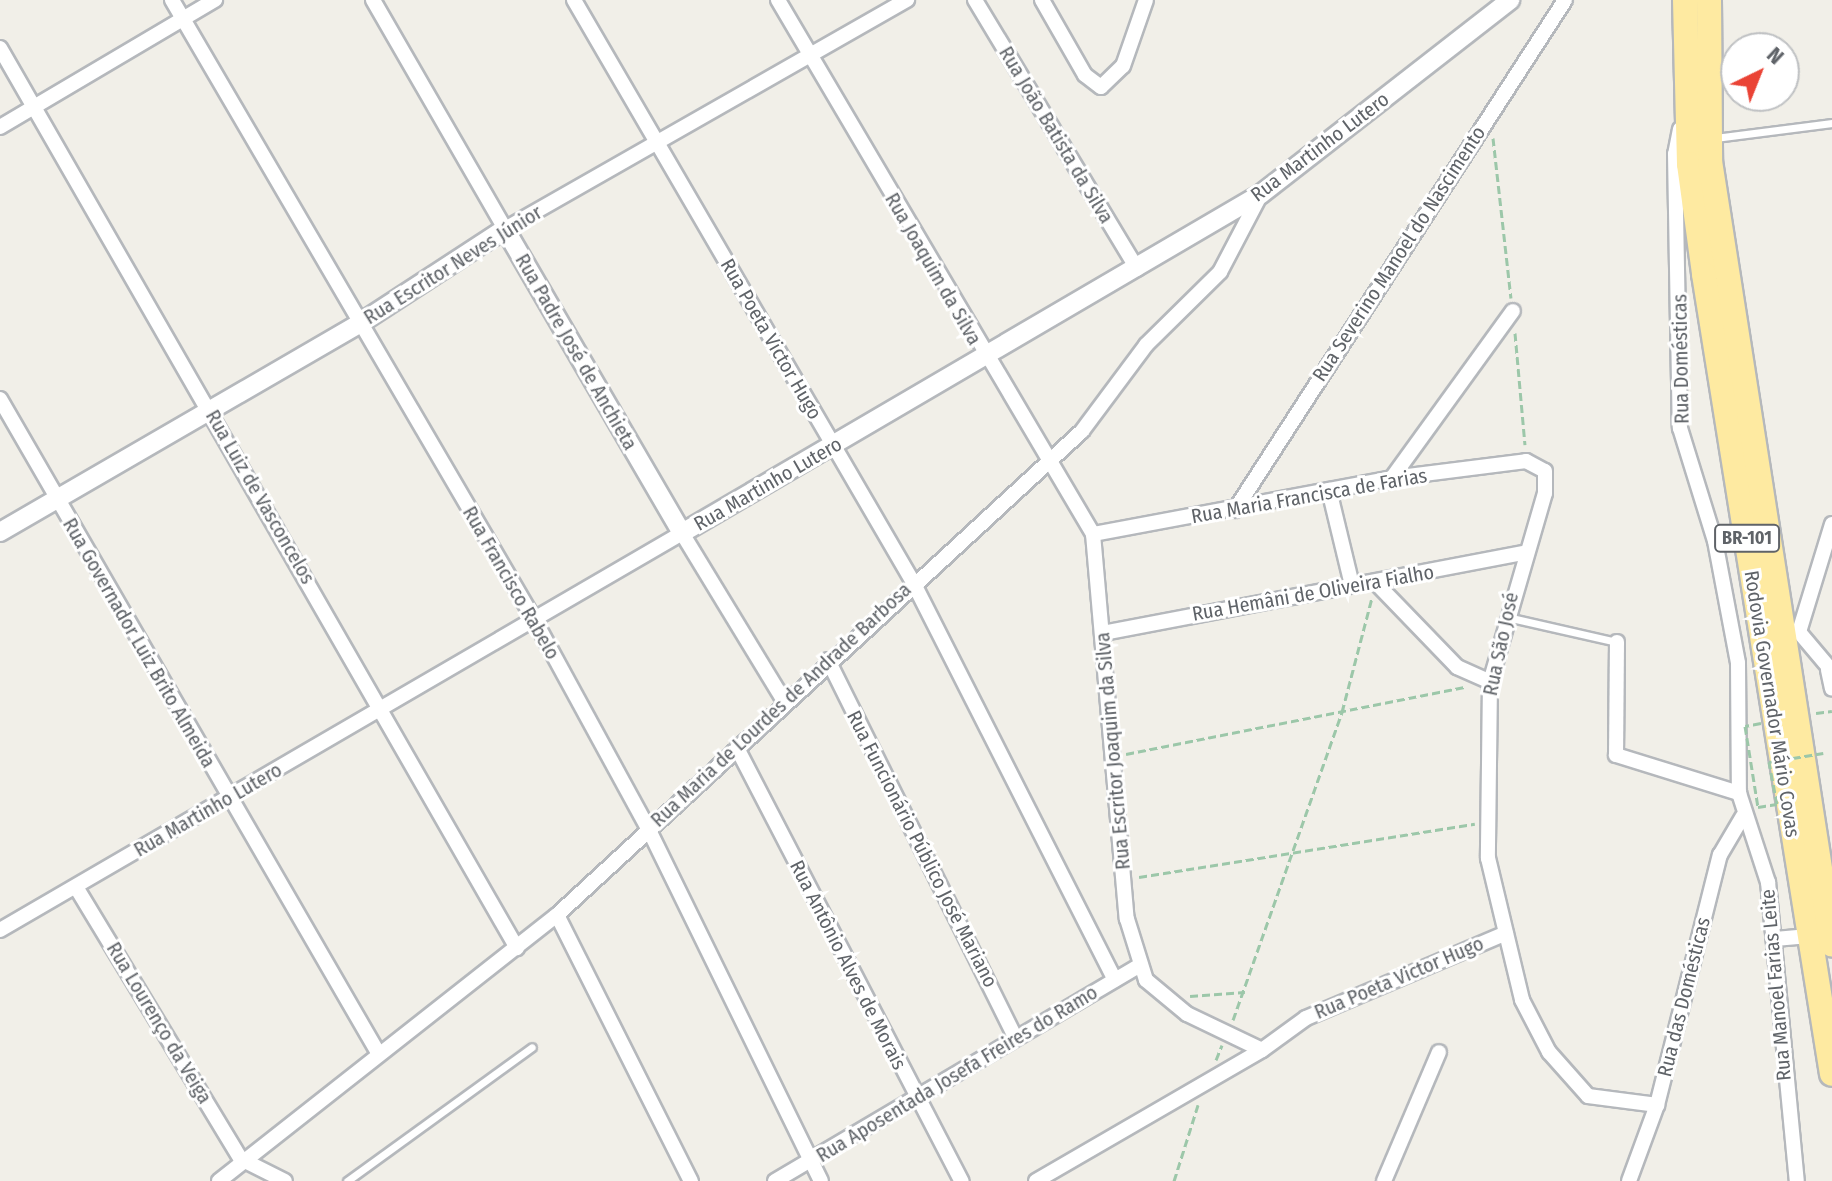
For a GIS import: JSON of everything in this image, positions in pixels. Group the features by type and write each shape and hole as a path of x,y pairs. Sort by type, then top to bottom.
{"highway":[{"name":"Rodovia Governador Mário Covas","path":"1685,0 1687,111 1704,274 1821,940"},
{"name":"Rodovia Governador Mário Covas","path":"1709,0 1709,139 1790,633 1832,1074"}],"street":[{"name":"Rua Francisco Rabelo","path":"172,0 535,621 648,828 821,1181"},
{"path":"0,127 215,0"},
{"name":"Rua Padre José de Anchieta","path":"373,0 682,533 784,701"},
{"name":"Rua Poeta Victor Hugo","path":"574,0 913,582 1115,980"},
{"name":"Rua Joaquim da Silva","path":"778,0 1045,460 1093,534"},
{"name":"Rua Escritor Neves Júnior","path":"0,532 359,324 505,229 658,145 907,0"},
{"name":"Rua João Batista da Silva","path":"975,0 1137,269"},
{"path":"1042,0 1085,75 1101,87 1116,77 1146,0"},
{"name":"Rua Martinho Lutero","path":"0,930 834,447 1261,194 1510,0"},
{"name":"Rua Severino Manoel do Nascimento","path":"1235,510 1565,0"},
{"name":"Rua Luiz de Vasconcelos","path":"0,48 383,709 517,948"},
{"name":"Rua Domésticas","path":"1687,111 1675,154 1680,428 1731,619 1741,688 1739,793"},
{"name":"Rua Maria de Lourdes de Andrade Barbosa","path":"219,1181 241,1159 377,1051 557,915 828,660 1105,407 1146,345 1220,272 1261,194"},
{"path":"1392,478 1513,311"},
{"name":"Rua Governador Luiz Brito Almeida","path":"0,399 377,1051"},
{"name":"Rua Maria Francisca de Farias","path":"1093,534 1235,510 1392,478 1526,461"},
{"name":"Rua São José","path":"1526,461 1545,471 1547,484 1523,553 1490,682 1484,822 1506,933 1522,1000 1567,1079 1588,1096 1657,1105"},
{"path":"1329,490 1352,585"},
{"path":"1832,524 1790,633 1830,671 1832,689"},
{"name":"Rua Escritor Joaquim da Silva","path":"1093,534 1123,879 1138,966"},
{"name":"Rua Hemâni de Oliveira Fialho","path":"1103,633 1523,553"},
{"path":"1376,583 1457,667 1490,682"},
{"path":"1617,642 1616,755 1739,793"},
{"name":"Rua Funcionário Público José Mariano","path":"828,660 1016,1038"},
{"name":"Rua Antônio Alves de Morais","path":"737,748 916,1100 961,1181"},
{"name":"Rua Manoel Farias Leite","path":"1739,793 1743,816 1768,882 1797,1181"},
{"name":"Rua das Domésticas","path":"1629,1181 1657,1105 1720,855 1743,816"},
{"name":"Rua Lourenço da Veiga","path":"76,887 241,1159"},
{"path":"557,915 691,1181"},
{"name":"Rua Poeta Victor Hugo","path":"1036,1181 1209,1076 1262,1050 1306,1018 1506,933"},
{"path":"1775,939 1821,940"},
{"path":"1138,966 1162,998 1226,1035 1262,1050"},
{"name":"Rua Aposentada Josefa Freires do Ramo","path":"775,1181 1138,966"},
{"path":"1384,1181 1439,1052"},
{"path":"241,1159 285,1181"}],"lane":[{"path":"1709,139 1832,123"},
{"path":"1505,617 1617,642"},
{"path":"347,1181 532,1047"}],"path":[{"path":"1490,113 1513,311 1526,461"},
{"path":"1174,1181 1209,1076 1245,992 1286,859 1342,712 1376,583"},
{"path":"1111,757 1490,682"},
{"path":"1811,714 1832,711"},
{"path":"1761,723 1745,726 1758,807 1777,804 1769,762 1823,753"},
{"path":"1123,879 1286,859 1484,822"},
{"path":"1162,998 1245,992"}]}
